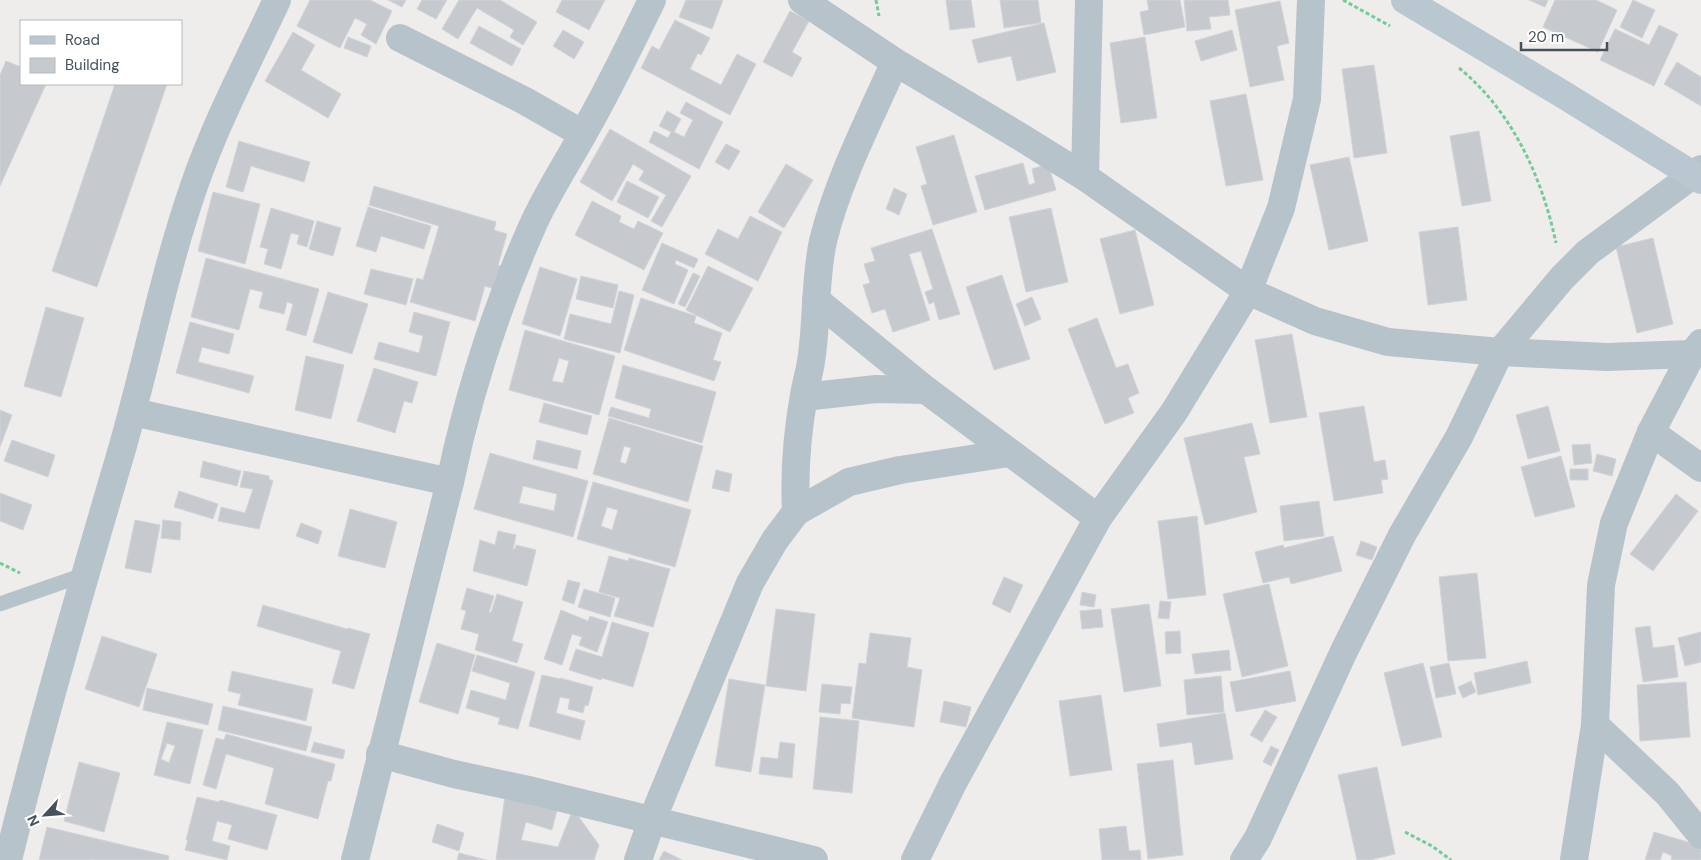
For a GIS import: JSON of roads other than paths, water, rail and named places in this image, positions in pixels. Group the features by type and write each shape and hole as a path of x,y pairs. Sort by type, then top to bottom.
{"street":[{"path":"8,860 86,574 133,412 170,264 194,186 218,124 277,0"},
{"path":"355,860 380,754 450,482 459,438 500,305 532,226 583,134 652,0"},
{"path":"802,0 895,62 1085,177 1248,291 1315,321 1388,342 1500,352 1607,357 1696,348"},
{"path":"1085,177 1089,0"},
{"path":"915,860 966,758 1098,518 1174,412 1248,291 1281,208 1306,99 1312,0"},
{"path":"1244,860 1258,838 1344,651 1402,536 1459,437 1500,352 1562,278 1588,252 1698,175 1405,0"},
{"path":"400,38 525,101 583,134"},
{"path":"796,512 794,482 804,397 812,356 823,242 843,180 895,62"},
{"path":"816,300 926,390 1008,453 1098,518"},
{"path":"1574,860 1596,725 1600,585 1614,522 1651,432 1696,348"},
{"path":"804,397 876,388 926,390"},
{"path":"133,412 450,482"},
{"path":"1651,432 1701,468"},
{"path":"638,860 652,820 750,583 775,540 796,512 848,482 900,470 1008,453"},
{"path":"1596,725 1667,793 1701,835"},
{"path":"380,754 454,774 814,860"}],"lane":[{"path":"0,604 25,597 86,574"}]}
